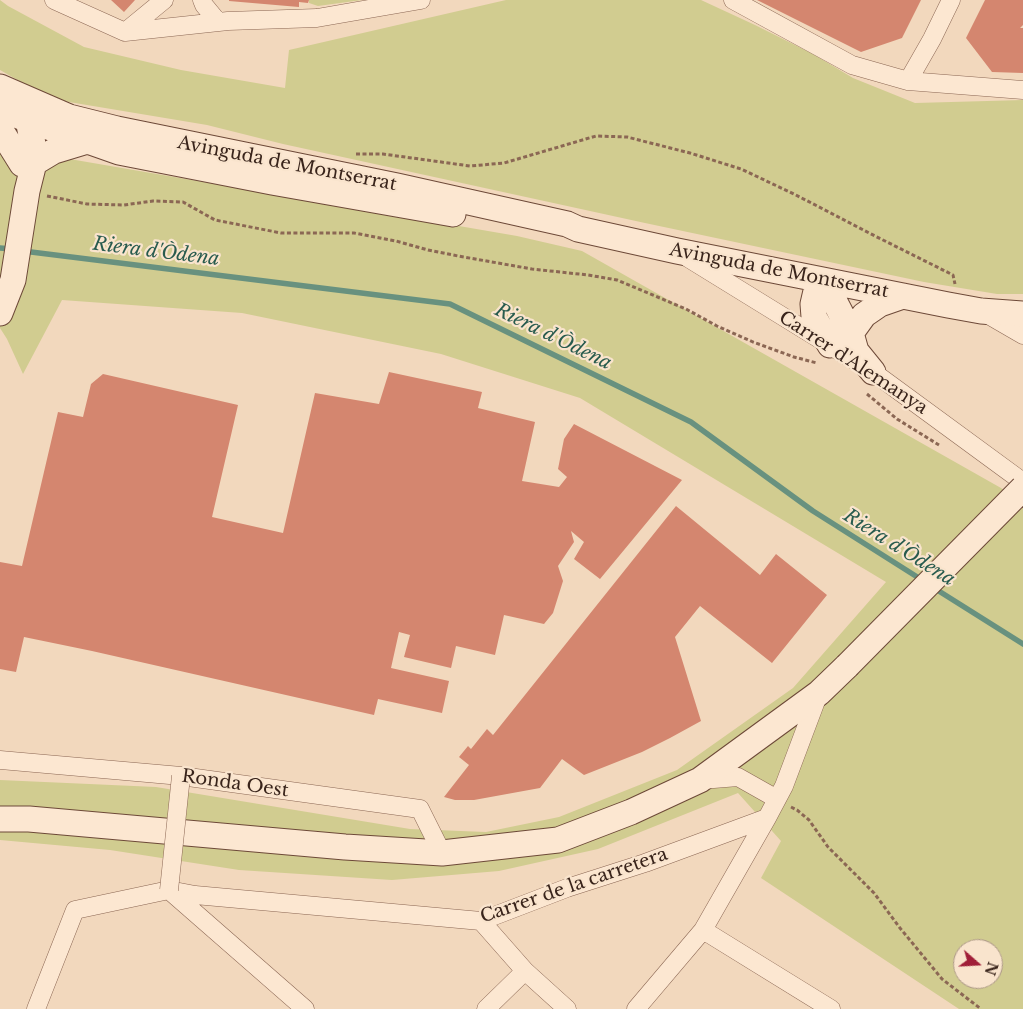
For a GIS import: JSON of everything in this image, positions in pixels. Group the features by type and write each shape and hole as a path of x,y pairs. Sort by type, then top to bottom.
{"street":[{"path":"54,0 126,32 218,22 317,18 421,0"},
{"path":"126,32 164,0"},
{"path":"202,0 218,22"},
{"path":"733,0 852,65 908,82 1023,90"},
{"path":"908,82 951,0"},
{"name":"Avinguda de Montserrat","path":"0,87 69,118 117,129 397,186 677,251 948,305 981,311 1023,314"},
{"path":"0,97 28,120 34,149 28,164 27,191 13,280 0,313"},
{"name":"Avinguda de Montserrat","path":"0,108 28,120 119,152 272,182 563,233 578,228"},
{"path":"28,120 69,118"},
{"path":"0,129 28,164"},
{"path":"28,164 54,151 87,141"},
{"name":"Carrer d'Alemanya","path":"677,251 834,347"},
{"path":"824,280 834,347"},
{"path":"834,347 864,315 880,304 903,296"},
{"name":"Avinguda de Montserrat","path":"981,311 1023,335"},
{"path":"834,347 856,351 869,382"},
{"name":"Carrer d'Alemanya","path":"869,382 1023,482"},
{"path":"0,819 29,819 345,847 442,853 558,840 631,812 700,780 819,693 1023,488"},
{"path":"636,1009 703,930 784,786 819,693"},
{"name":"Ronda Oest","path":"0,760 182,776 420,809 442,853"},
{"path":"169,890 182,776"},
{"path":"700,780 738,777 777,799"},
{"name":"Carrer de la carretera","path":"169,890 195,895 481,921 567,888 645,863 767,818"},
{"path":"36,1009 75,910 169,890"},
{"path":"169,890 305,1009"},
{"path":"481,921 525,971 567,1009"},
{"path":"703,930 831,1009"},
{"path":"486,1009 525,971"}],"path":[{"path":"354,154 383,154 470,166 504,164 596,136 636,139 741,169 952,274 955,287 948,305"},
{"path":"27,191 87,204 124,205 153,201 183,202 215,220 281,233 354,233 458,256 532,269 617,280 686,309 717,326 753,342 794,357 834,347"},
{"path":"869,382 897,418 939,446"},
{"path":"777,799 810,820 828,847 874,893 942,979 981,1009"}],"shaded area":[{"path":"0,0 84,47 181,70 285,88 289,50 506,0 701,0 813,54 853,78 915,103 1023,100 1023,294 997,294 924,282 283,144 207,125 51,99 0,70"},
{"path":"309,0 362,0 318,6 309,3"},
{"path":"0,147 517,236 582,251 1001,488 1023,506 1023,1009 959,1009 761,878 781,841 738,793 598,849 499,871 392,880 239,870 110,850 0,840 0,780 156,787 410,829 486,832 559,817 677,770 793,688 886,582 580,398 441,354 242,313 62,300 23,374 0,328"}],"building":[{"path":"111,0 135,0 124,12"},
{"path":"229,0 309,0 308,3 299,2 299,7"},
{"path":"757,0 921,0 902,38 861,52"},
{"path":"985,0 1023,0 1023,25 1020,28 1023,28 1023,73 992,72 966,38"},
{"path":"389,372 482,392 478,408 535,422 522,481 559,487 567,477 558,469 564,439 574,424 682,480 600,579 574,559 584,542 571,531 574,542 558,566 563,581 553,613 544,624 504,615 495,655 456,646 451,668 404,657 410,635 399,632 391,668 449,681 442,713 378,699 374,715 24,637 16,672 0,669 0,562 22,566 58,412 83,417 91,384 103,374 238,405 212,517 283,533 315,393 379,404"},
{"path":"676,506 760,575 776,554 827,595 772,663 700,606 675,637 701,721 670,738 642,752 584,775 562,759 540,788 474,800 455,800 444,797 469,765 459,757 468,746 471,749 487,729 493,735"}],"waterway":[{"name":"Riera d'Òdena","path":"0,248 12,249"},
{"name":"Riera d'Òdena","path":"23,251 450,304 691,422 813,511 922,580"},
{"name":"Riera d'Òdena","path":"934,588 1023,644"}]}
